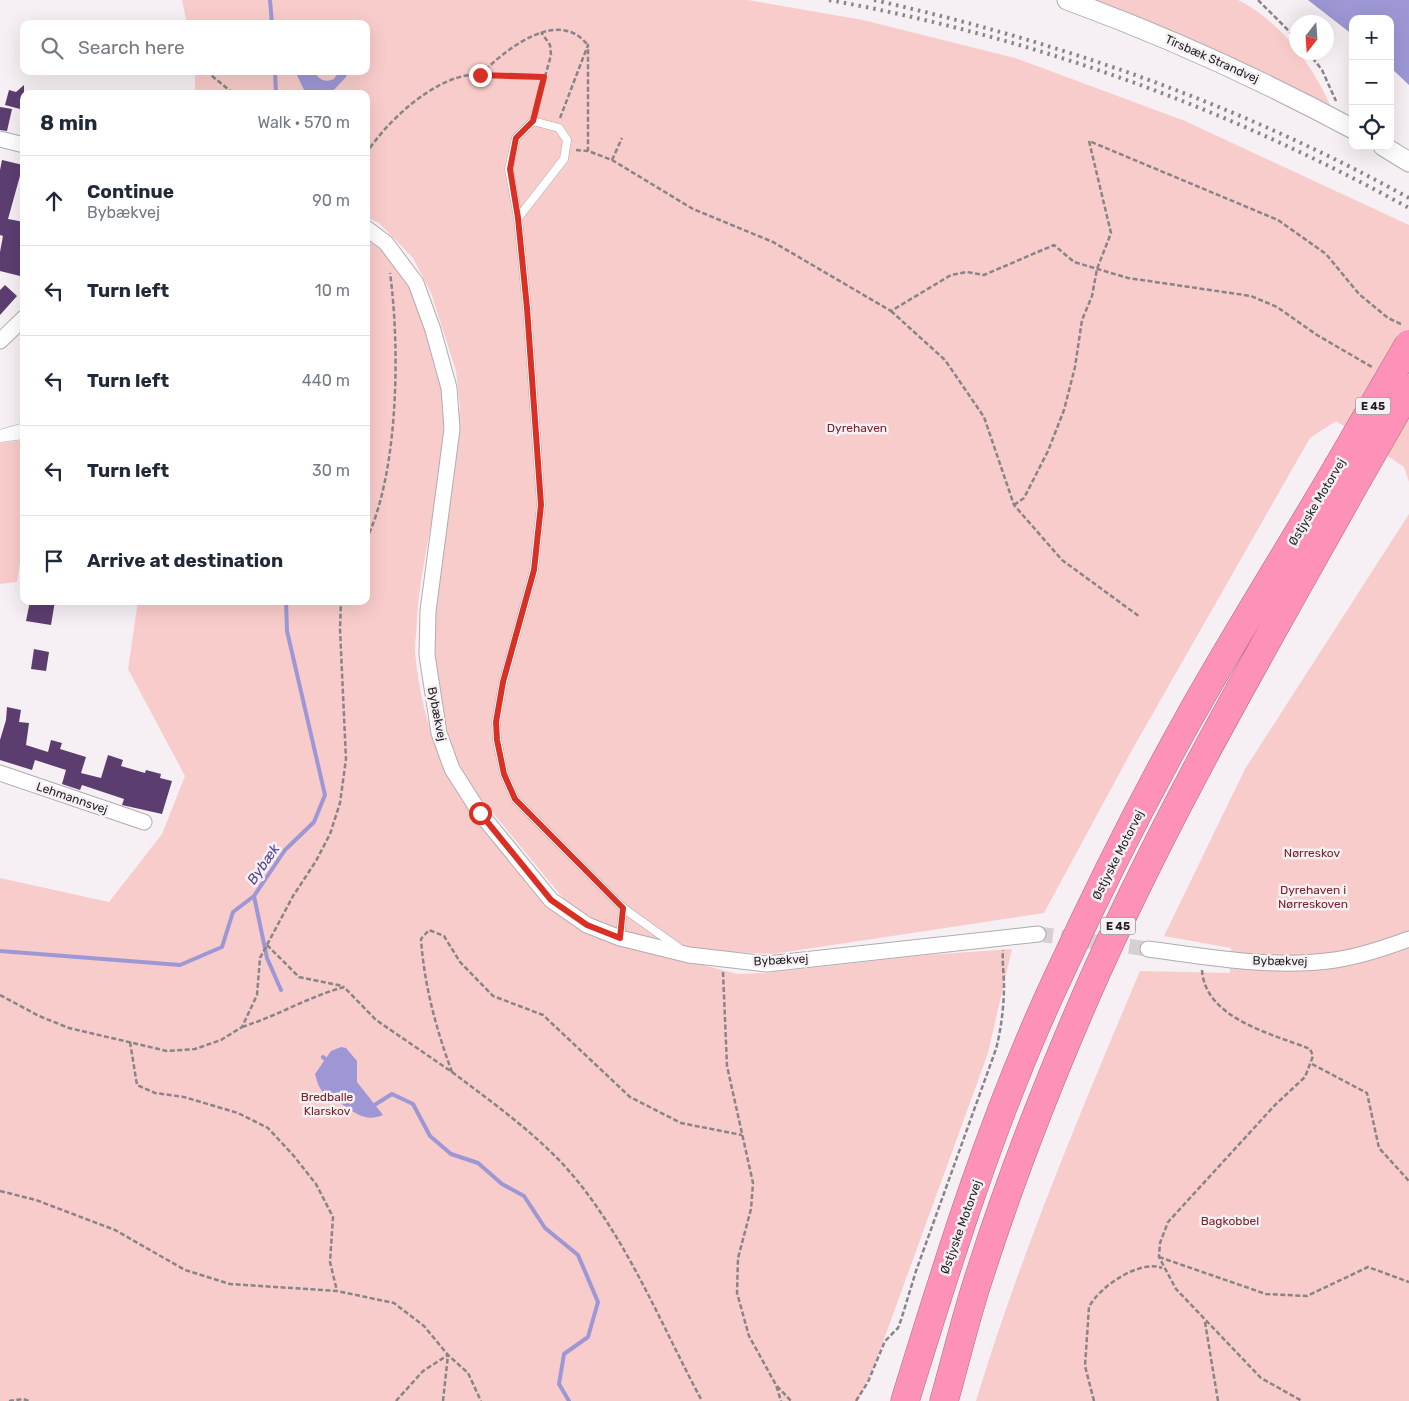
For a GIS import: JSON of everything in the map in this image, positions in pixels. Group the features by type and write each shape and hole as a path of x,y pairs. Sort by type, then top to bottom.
{"highway":[{"name":"Østjyske Motorvej","path":"944,1401 980,1274 1042,1100 1085,997 1144,871 1347,474 1409,344"},
{"name":"Østjyske Motorvej","path":"905,1401 946,1265 1010,1092 1057,979 1113,864 1189,718 1347,474 1409,389"}],"street":[{"name":"Tirsbæk Strandvej","path":"1067,0 1190,48 1349,127"},
{"path":"0,141 20,144"},
{"path":"1390,150 1409,162"},
{"name":"Bybækvej","path":"370,231 386,242 416,283 449,388 452,429 428,610 427,655 439,733 452,769 480,813 551,900 587,925 620,938 689,955 766,964 1004,936 1038,934"},
{"path":"0,341 20,322"},
{"name":"Lehmannsvej","path":"0,773 144,822"},
{"name":"Bybækvej","path":"1148,949 1287,964 1335,960 1377,951 1409,939"}],"lane":[{"path":"518,218 555,173 564,159 567,150 567,140 557,127 533,121 516,138 512,149 510,169 518,218 541,505 534,570 503,682 496,722 497,740 504,774 515,799 623,908 689,955"},
{"path":"0,434 20,428"},
{"path":"0,438 20,436"},
{"path":"620,938 623,908"}],"path":[{"path":"1258,0 1289,31"},
{"path":"480,75 504,52 541,32 565,30 575,33 588,45 588,151"},
{"path":"533,121 551,55 550,45 541,32"},
{"path":"557,127 588,45"},
{"path":"1314,60 1322,70 1339,107 1333,118"},
{"path":"211,75 229,90"},
{"path":"370,148 410,106 441,83 469,75 544,77"},
{"path":"612,160 622,138"},
{"path":"1014,505 1024,498 1048,451 1064,410 1075,367 1082,320 1092,296 1097,269 1111,233 1090,141 1278,220 1326,254 1359,294 1388,318 1409,328"},
{"path":"567,150 588,151 612,160 693,209 772,242 891,311 946,360 984,417 1014,505 1062,560 1140,618"},
{"path":"371,530 392,440 395,358 392,284 386,242"},
{"path":"891,311 951,275 967,272 984,275 1054,245 1074,262 1128,278 1251,296 1277,307 1317,335 1378,370"},
{"path":"242,1027 257,995 260,958 293,896 316,861 330,834 340,803 346,759 340,629 341,605"},
{"path":"452,1072 437,1031 423,965 421,939 429,930 444,936 460,962 493,996 543,1015 630,1098 681,1123 742,1135"},
{"path":"856,1401 868,1382 886,1341 898,1328 916,1271 996,1050 1001,1031 1004,986 1001,965 1004,936"},
{"path":"267,945 299,977 344,986 376,1020 452,1072 521,1124 561,1162 605,1220 643,1284 702,1401"},
{"path":"1201,956 1202,973 1219,1006 1234,1019 1310,1049 1313,1056 1312,1064 1305,1077 1275,1105 1168,1222 1160,1243 1159,1258 1162,1268 1176,1289 1261,1378 1302,1401"},
{"path":"722,960 727,1066 753,1183 751,1209 738,1258 737,1293 749,1336 776,1385 781,1401"},
{"path":"0,995 39,1016 69,1028 167,1051 195,1049 221,1040 242,1027 270,1018 301,1001 344,986"},
{"path":"129,1041 137,1085 155,1093 184,1097 238,1113 268,1128 293,1155 316,1184 333,1217 330,1262 337,1291"},
{"path":"1312,1064 1367,1093 1379,1148 1409,1181"},
{"path":"0,1191 36,1200 115,1230 185,1270 230,1284 337,1291 394,1302 424,1326 448,1355 468,1373 481,1401"},
{"path":"1159,1258 1266,1294 1307,1296 1368,1267 1409,1282"},
{"path":"1094,1401 1085,1366 1089,1307 1093,1298 1099,1291 1121,1277 1150,1265 1162,1268"},
{"path":"1205,1320 1218,1401"},
{"path":"396,1401 423,1372 448,1355"},
{"path":"443,1401 448,1355"},
{"path":"776,1385 791,1401"},
{"path":"9,1401 23,1399 30,1401"}],"green space":[{"name":"Dyrehaven","path":"182,0 748,0 863,20 1015,58 1185,121 1409,225 1409,482 1404,467 1336,421 1310,438 1132,750 1044,913 773,954 714,951 654,941 597,924 572,909 474,790 453,753 442,712 433,636 434,602 460,408 456,371 431,293 413,258 379,223 370,219 370,90 195,90 195,75 370,75 370,20 186,20"},
{"path":"1088,0 1238,0 1267,19 1289,41 1289,60 1304,60 1315,75 1331,107"},
{"name":"Bredballe Klarskov","path":"370,242 385,253 399,271 410,290 432,350 445,410 437,495 423,568 415,642 416,666 425,712 434,742 446,771 549,905 558,914 594,937 738,974 767,973 926,955 1012,949 988,1053 875,1364 858,1401 0,1401 0,878 109,902 162,834 185,776 128,669 137,605 370,605"},
{"path":"20,440 20,562 17,582 0,584 0,443"},
{"name":"Bagkobbel","path":"1409,514 1409,1401 976,1401 1012,1291 1052,1184 1140,971 1230,973 1231,948 1164,936 1245,769"}],"shaded area":[{"path":"1308,0 1409,0 1409,85 1394,71 1394,15 1349,15 1349,32 1334,20 1334,15 1327,15"},
{"path":"297,75 317,75 320,79 328,81 334,79 336,75 347,75 334,90 304,90"},
{"path":"341,1047 346,1048 357,1061 357,1082 383,1115 372,1118 357,1114 328,1096 320,1088 315,1074 331,1051"}],"building":[{"path":"24,85 24,90 20,90 20,109 5,105 9,90 16,92"},
{"path":"0,107 12,109 7,131 0,130"},
{"path":"2,160 20,164 20,176 8,219 20,221 20,276 0,271 0,252 3,236 0,235 0,170"},
{"path":"5,285 17,296 0,315 0,290"},
{"path":"29,605 54,605 51,625 26,621"},
{"path":"34,649 49,652 46,671 31,669"},
{"path":"7,707 21,710 19,722 29,723 26,745 48,752 51,740 62,743 60,749 86,757 81,773 101,778 108,755 123,760 121,766 145,773 146,770 161,774 160,778 172,781 162,814 122,805 124,799 82,785 80,790 62,784 66,770 35,760 32,770 0,760 0,740 6,720"}],"waterway":[{"name":"Bybæk","path":"270,0 272,20"},
{"name":"Bybæk","path":"275,75 276,90"},
{"name":"Bybæk","path":"0,951 180,965 222,947 233,912 254,896 285,850 314,822 325,795 287,631 286,605"},
{"path":"254,896 267,958 281,990"},
{"path":"376,1104 392,1094 413,1104 430,1136 451,1154 478,1163 502,1184 524,1196 545,1228 578,1255 598,1302 588,1337 564,1354 559,1384 569,1401"}],"tunnel":[{"path":"1038,934 1148,949"}],"railway":[{"path":"829,0 905,15 980,34 1128,80 1200,108 1271,139 1409,208"},
{"path":"874,0 1013,36 1149,80 1281,134 1409,198"}],"route":[{"path":"480,75 544,77 537,98 533,121 516,138 512,149 510,169 518,218 527,308 541,505 534,570 503,682 496,722 497,740 504,774 515,799 623,908 620,938 587,925 551,900 480,813"}],"park label":[{"name":"Nørreskov","path":"1312,853"},
{"name":"Dyrehaven i Nørreskoven","path":"1313,897"}]}
